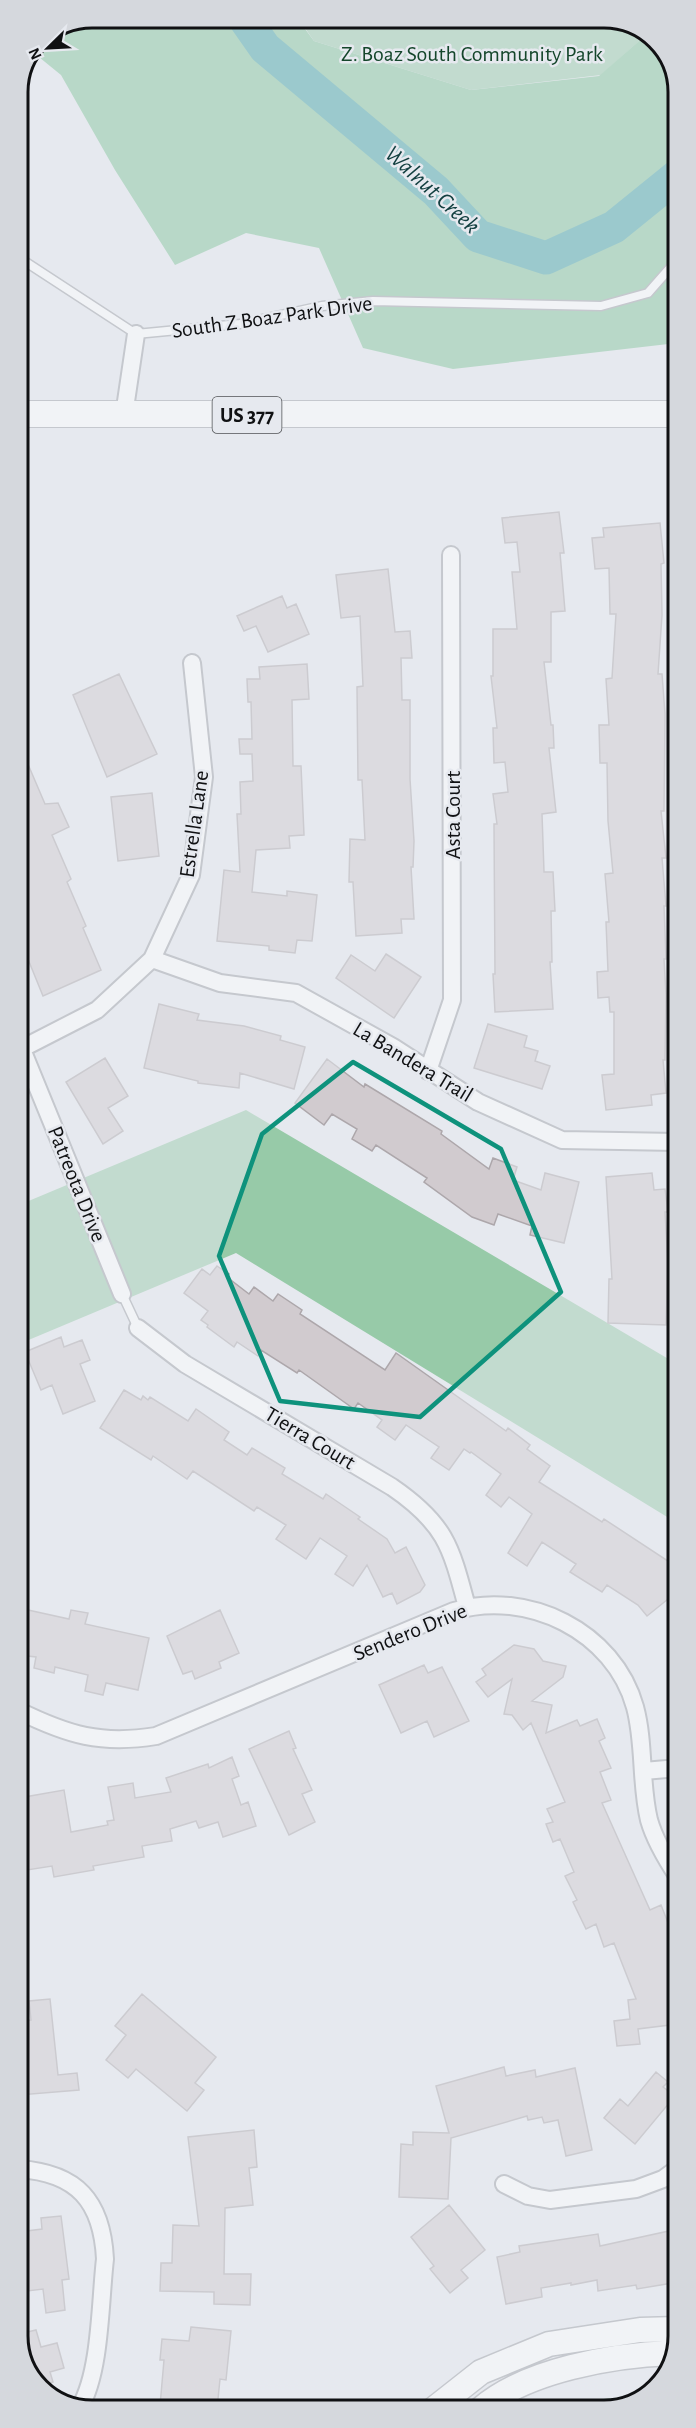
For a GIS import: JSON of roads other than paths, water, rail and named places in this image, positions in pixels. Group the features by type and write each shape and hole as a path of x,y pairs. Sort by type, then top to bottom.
{"main road":[{"name":"US 377","path":"28,414 476,416 668,414"}],"street":[{"path":"124,415 136,334"},
{"name":"Asta Court","path":"428,1071 452,999 451,555"},
{"name":"Estrella Lane","path":"28,1043 97,1010 152,959 191,875 204,777 192,663"},
{"name":"La Bandera Trail","path":"152,959 220,982 296,993 393,1047 478,1102 562,1140 668,1143"},
{"name":"Patreota Drive","path":"28,1066 122,1294"},
{"name":"Tierra Court","path":"138,1328 185,1364 392,1487 421,1508 442,1532 449,1544 467,1607"},
{"name":"Sendero Drive","path":"28,1715 57,1729 84,1737 126,1741 156,1736 467,1607 495,1604 522,1607 564,1622 590,1640 617,1671 635,1706 650,1822 660,1849 668,1861"},
{"path":"644,1771 668,1769"},
{"path":"28,2170 44,2172 68,2180 94,2212 104,2242 105,2259 95,2358 89,2387 84,2398"},
{"path":"504,2184 528,2196 550,2199 636,2189 668,2175"},
{"path":"446,2400 481,2372 549,2344 640,2330 668,2329"},
{"path":"491,2400 558,2369 646,2354 665,2353"}],"lane":[{"path":"28,264 136,334"},
{"name":"South Z Boaz Park Drive","path":"136,334 240,324 321,306 373,301 601,306 648,293 668,270"},
{"name":"Tierra Court","path":"122,1294 138,1328"}],"waterway":[{"name":"Walnut Creek","path":"251,28 265,48 436,191 478,236 546,258 614,227 668,183"}],"park label":[{"name":"Z. Boaz South Community Park","path":"472,54"}]}
